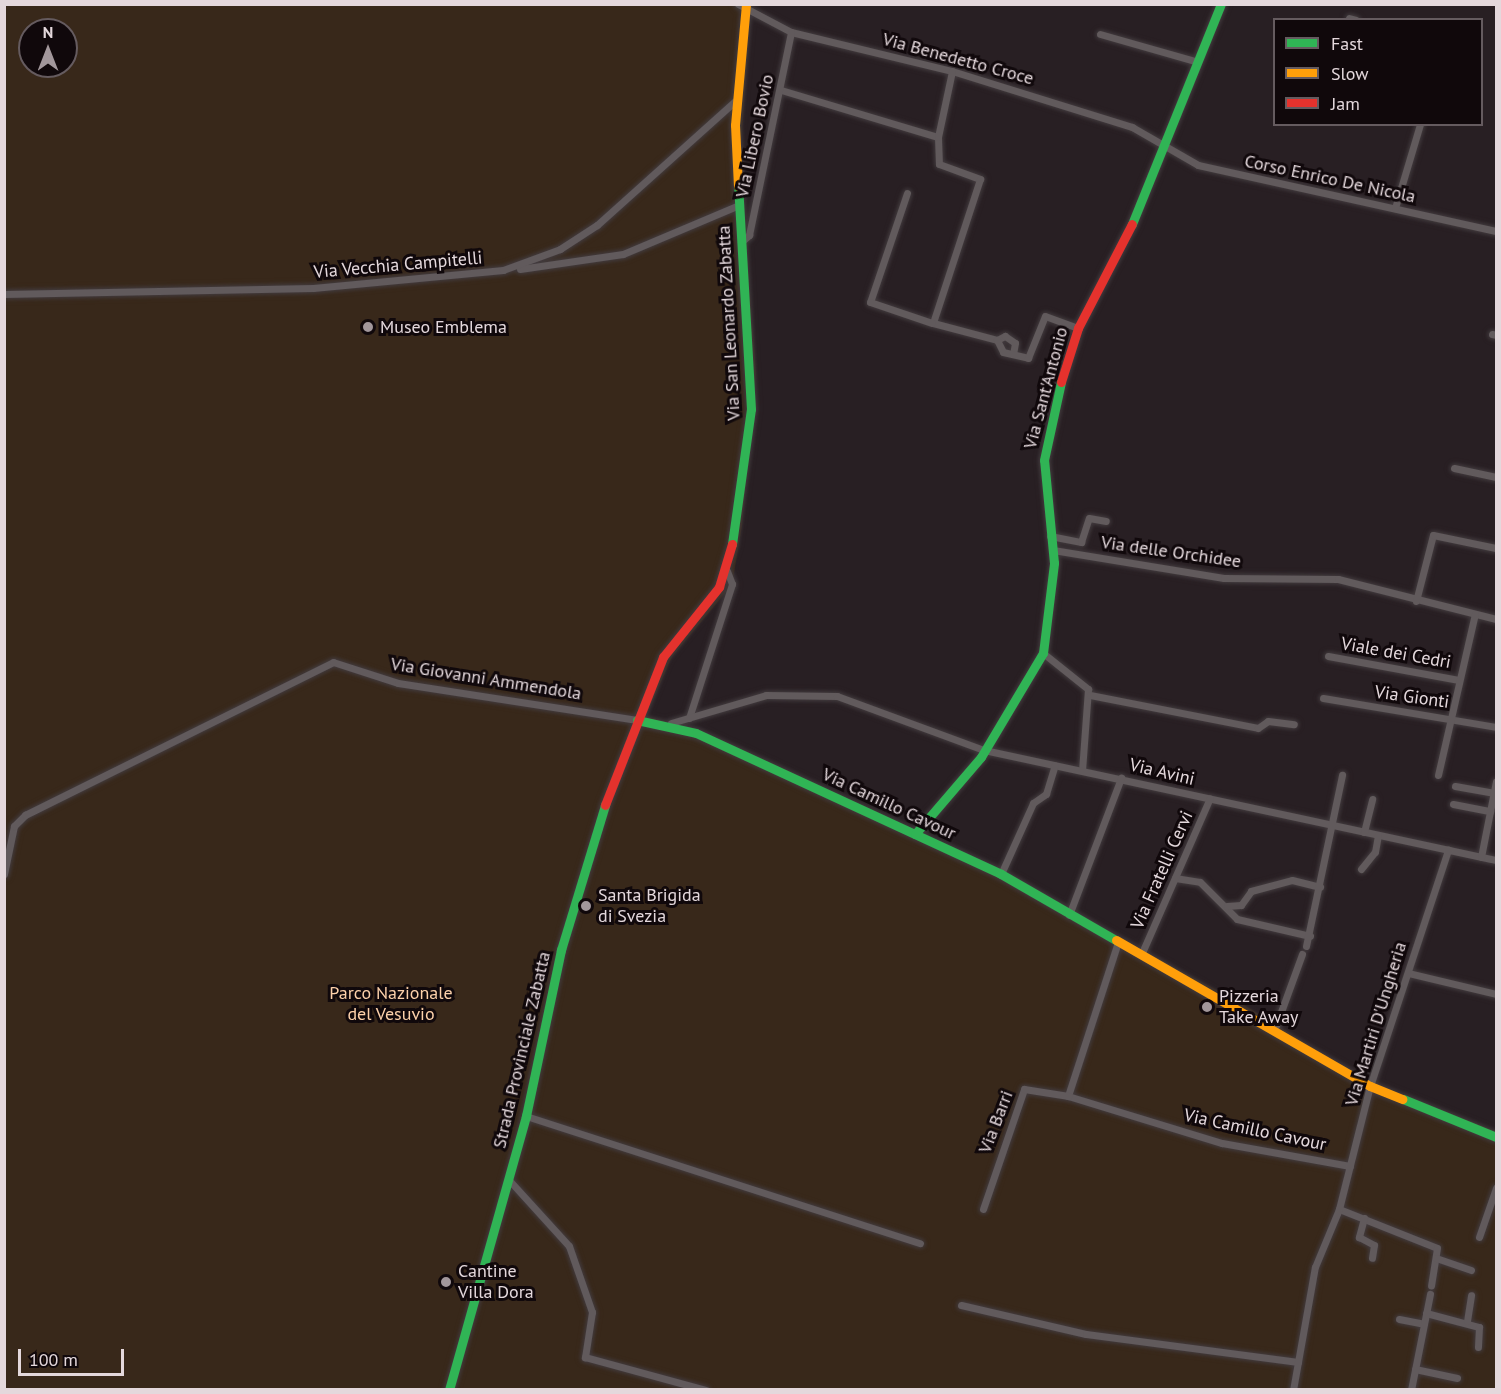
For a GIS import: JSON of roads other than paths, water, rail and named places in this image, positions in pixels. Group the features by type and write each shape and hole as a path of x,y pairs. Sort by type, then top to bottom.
{"street":[{"name":"Via Sant'Antonio","path":"915,834 984,750 1043,653 1050,624 1053,550 1044,460 1078,328 1123,249 1160,147 1221,4"},
{"name":"Via Benedetto Croce","path":"743,7 791,32 952,71 1132,127 1160,147"},
{"name":"Via San Leonardo Zabatta","path":"637,720 663,657 710,601 727,571 751,409 735,101 743,7"},
{"name":"Via Libero Bovio","path":"741,242 749,235 781,90 791,32"},
{"path":"1100,34 1195,61"},
{"path":"952,71 938,137 939,164 981,183 933,323 997,340 1011,339 1013,354"},
{"path":"781,90 938,137"},
{"name":"Via Vecchia Campitelli","path":"4,294 313,288 503,270 560,249 597,225 735,101"},
{"path":"1395,208 1419,126"},
{"name":"Corso Enrico De Nicola","path":"1160,147 1197,165 1497,231"},
{"path":"907,193 870,302 932,322"},
{"path":"503,270 623,254 740,205"},
{"path":"997,340 1003,352 1028,358 1046,316 1078,328"},
{"path":"1454,468 1497,477"},
{"path":"1050,536 1081,542 1089,518 1106,521"},
{"path":"1416,601 1432,535 1497,548"},
{"name":"Via delle Orchidee","path":"1053,550 1224,578 1338,579 1416,601 1497,619"},
{"path":"689,718 732,584 727,571"},
{"path":"1437,776 1475,614"},
{"path":"1043,653 1083,681 1090,695 1082,770"},
{"name":"Viale dei Cedri","path":"1328,656 1459,680"},
{"name":"Via Giovanni Ammendola","path":"4,874 14,826 25,815 333,662 398,683 637,720"},
{"name":"Via Avini","path":"671,723 766,694 814,693 864,702 984,750 1497,861"},
{"path":"1090,695 1258,728 1268,721 1294,724"},
{"name":"Via Gionti","path":"1323,698 1497,727"},
{"name":"Via Camillo Cavour","path":"637,720 671,723 1001,874 1370,1086 1497,1137"},
{"name":"Strada Provinciale Zabatta","path":"449,1389 526,1116 561,950 637,720"},
{"path":"1001,874 1033,803 1046,794 1055,765"},
{"path":"1306,946 1310,936 1342,775"},
{"path":"1069,915 1121,778"},
{"path":"1481,857 1497,781"},
{"path":"1455,786 1494,793"},
{"name":"Via Fratelli Cervi","path":"1141,955 1210,798"},
{"path":"1364,832 1372,799"},
{"path":"1453,804 1490,811"},
{"path":"1361,869 1375,852 1378,835"},
{"name":"Via Martiri D'Ungheria","path":"1293,1389 1315,1267 1339,1209 1370,1086 1448,850"},
{"path":"1175,878 1200,882 1227,906 1238,920 1310,936"},
{"path":"1227,906 1241,905 1251,891 1292,880 1320,887"},
{"path":"1068,1096 1118,942"},
{"path":"1274,1030 1302,954"},
{"path":"1408,973 1497,994"},
{"name":"Via Barri","path":"982,1209 1024,1089 1068,1096"},
{"name":"Via Camillo Cavour","path":"1068,1096 1222,1143 1350,1166"},
{"path":"526,1116 920,1243"},
{"path":"509,1180 569,1246 592,1312 585,1357 705,1389"},
{"path":"1479,1237 1497,1188"},
{"path":"1339,1209 1437,1248 1411,1389"},
{"path":"1359,1237 1364,1218"},
{"path":"1350,1237 1359,1237 1374,1245 1372,1258"},
{"path":"1436,1258 1471,1270"},
{"path":"1467,1321 1471,1295"},
{"path":"961,1305 1086,1334 1298,1362"},
{"path":"1426,1313 1467,1321 1479,1327 1478,1347"},
{"path":"1399,1319 1424,1324"},
{"path":"1415,1369 1457,1378"}],"place":[{"name":"Museo Emblema","path":"368,327"},
{"name":"Santa Brigida di Svezia","path":"586,906"},
{"name":"Pizzeria Take Away","path":"1207,1007"},
{"name":"Cantine Villa Dora","path":"446,1282"}],"park label":[{"name":"Parco Nazionale del Vesuvio","path":"391,1004"}]}
